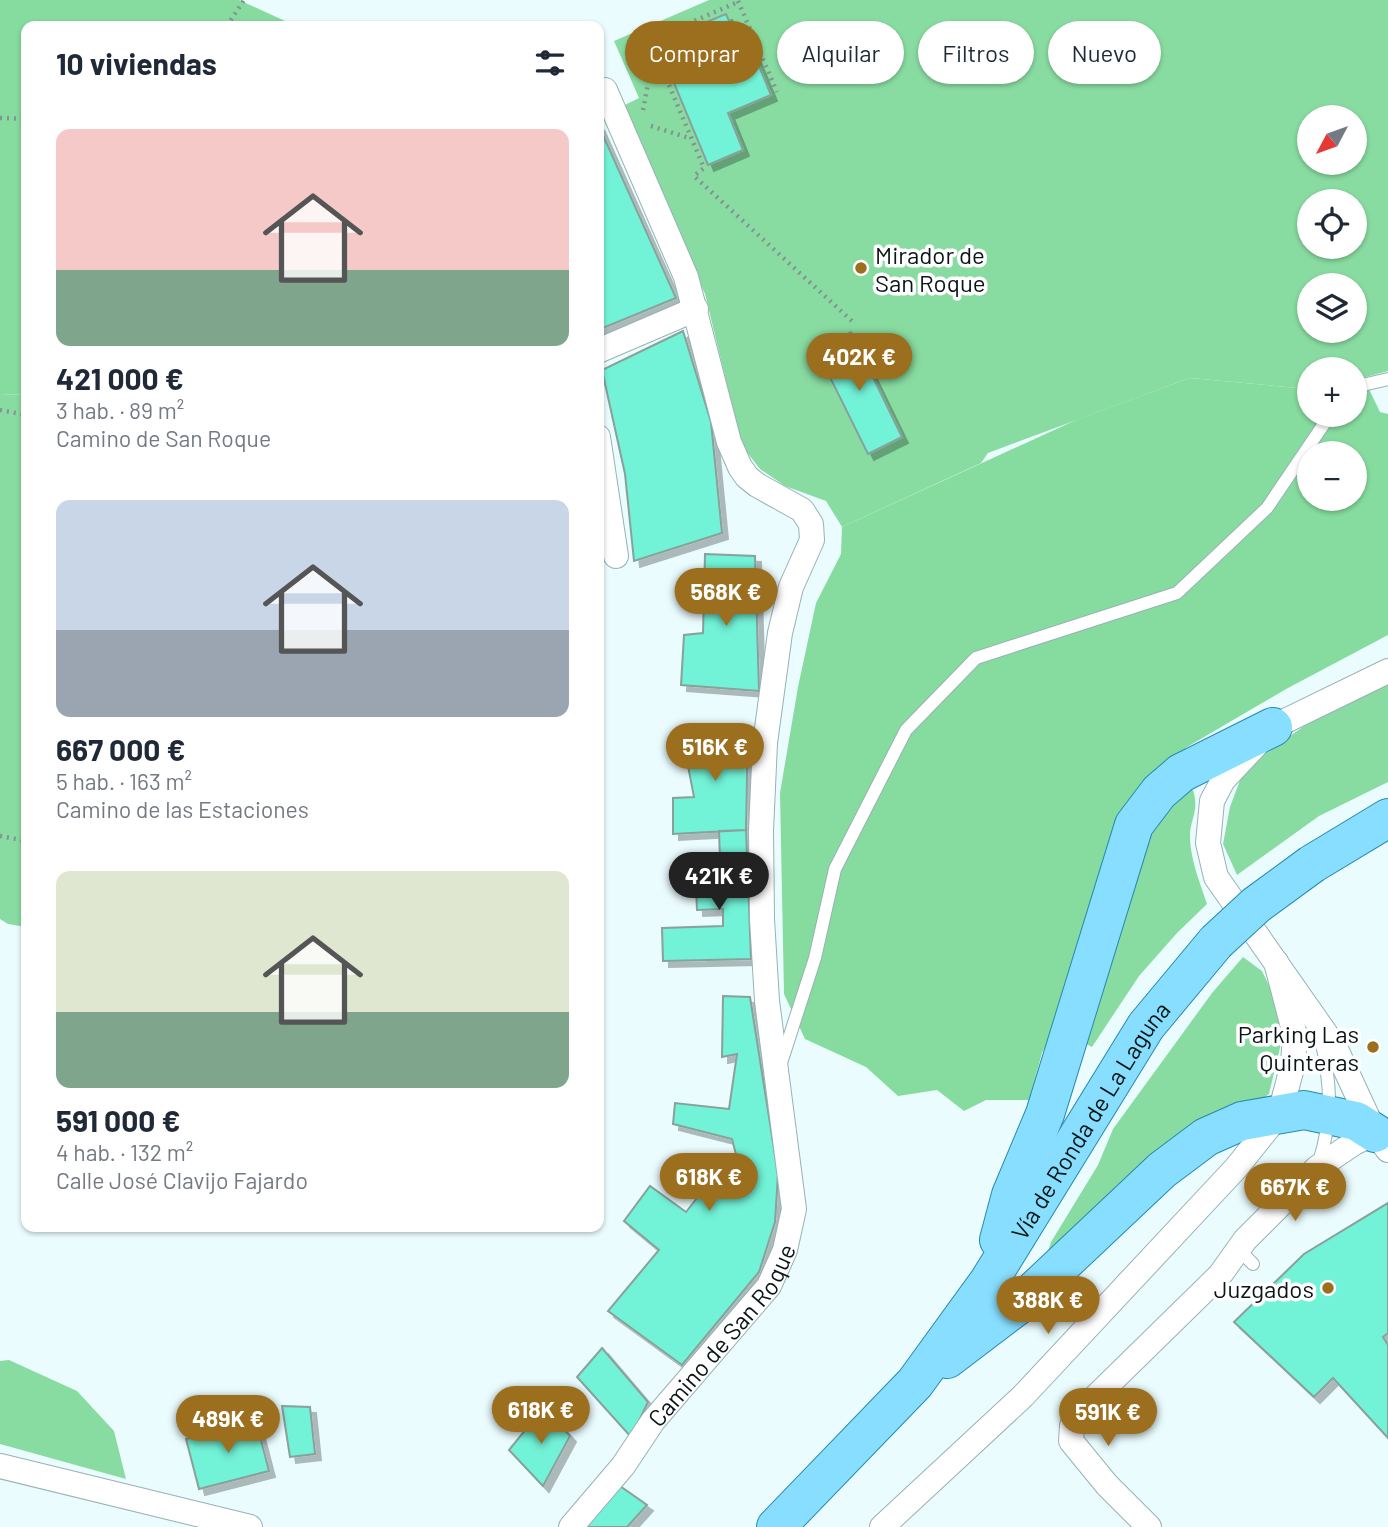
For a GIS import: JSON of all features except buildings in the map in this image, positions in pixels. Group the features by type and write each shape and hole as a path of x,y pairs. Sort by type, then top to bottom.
{"main road":[{"path":"989,1281 1011,1195 1045,1114 1134,825 1159,792 1181,773 1273,727"},
{"name":"Vía de Ronda de La Laguna","path":"776,1527 915,1383 989,1281 1146,1026 1216,942 1256,905 1312,864 1388,818"},
{"path":"915,1383 1021,1303 1162,1170 1206,1137 1242,1121 1304,1110 1356,1121 1382,1141"}],"street":[{"name":"Camino de San Roque","path":"571,1527 623,1466 653,1420 769,1286 791,1230 794,1209 767,1000 762,919 761,831 765,743 780,634 795,575 810,548 812,532 811,524 802,510 757,485 740,467 729,442 686,277 605,90"},
{"path":"604,348 696,309"},
{"path":"604,461 616,556"},
{"path":"1149,1527 1107,1485 1071,1441 1075,1417 1220,1275 1246,1257 1245,1240 1317,1168 1354,1143 1382,1141 1335,1047 1216,877 1208,843 1212,801 1223,780 1273,727 1388,670"},
{"path":"882,1527 1023,1396 1236,1168 1280,1113 1293,1064 1295,1035 1276,962"},
{"path":"1236,1168 1300,1125 1328,1114"},
{"path":"0,1466 250,1527"}],"lane":[{"path":"1367,384 1388,379"},
{"path":"777,1076 815,958 835,869 906,730 976,658 1177,593 1268,508 1322,427"},
{"path":"1317,1168 1326,1139 1330,1080 1318,1022"}],"path":[{"path":"230,21 244,0"},
{"path":"693,21 738,1 777,92"},
{"path":"642,115 648,84"},
{"path":"668,84 704,168 694,176 853,323"},
{"path":"0,118 21,119"},
{"path":"647,121 652,127 690,138"},
{"path":"0,410 21,414"},
{"path":"0,836 21,840"}],"green space":[{"path":"0,0 239,0 285,21 21,21 21,395 0,394"},
{"path":"709,0 1388,0 1388,371 1367,377 1367,357 1297,357 1297,388 1190,378 988,453 981,463 842,527 826,501 785,486 760,469 742,446 705,294 623,106 639,98 633,84 763,84 763,21 660,21"},
{"path":"625,36 625,66 614,41"},
{"path":"1190,378 1297,388 1297,427 1367,427 1367,385 1380,412 1388,414 1388,635 1288,688 1187,747 1148,781 1058,1021 1042,1053 1029,1100 986,1100 964,1111 937,1090 898,1096 866,1067 805,1039 784,994 780,793 816,603 841,554 842,527 1076,420"},
{"path":"0,394 21,395 21,926 8,924 0,919"},
{"path":"1388,685 1388,782 1319,816 1237,875 1223,844 1230,807 1242,775 1265,754 1311,721"},
{"path":"1178,789 1193,790 1195,810 1190,832 1191,847 1207,904 1139,976 1092,1047 1082,1042 1143,845"},
{"path":"1243,957 1262,971 1278,1004 1283,1035 1269,1094 1045,1261 1051,1242 1098,1165 1113,1129 1212,993"},
{"path":"9,1360 77,1391 114,1431 126,1479 0,1444 0,1361"}],"place":[{"name":"Mirador de San Roque","path":"861,268"},
{"name":"Parking Las Quinteras","path":"1373,1047"},
{"name":"Juzgados","path":"1328,1288"}]}
